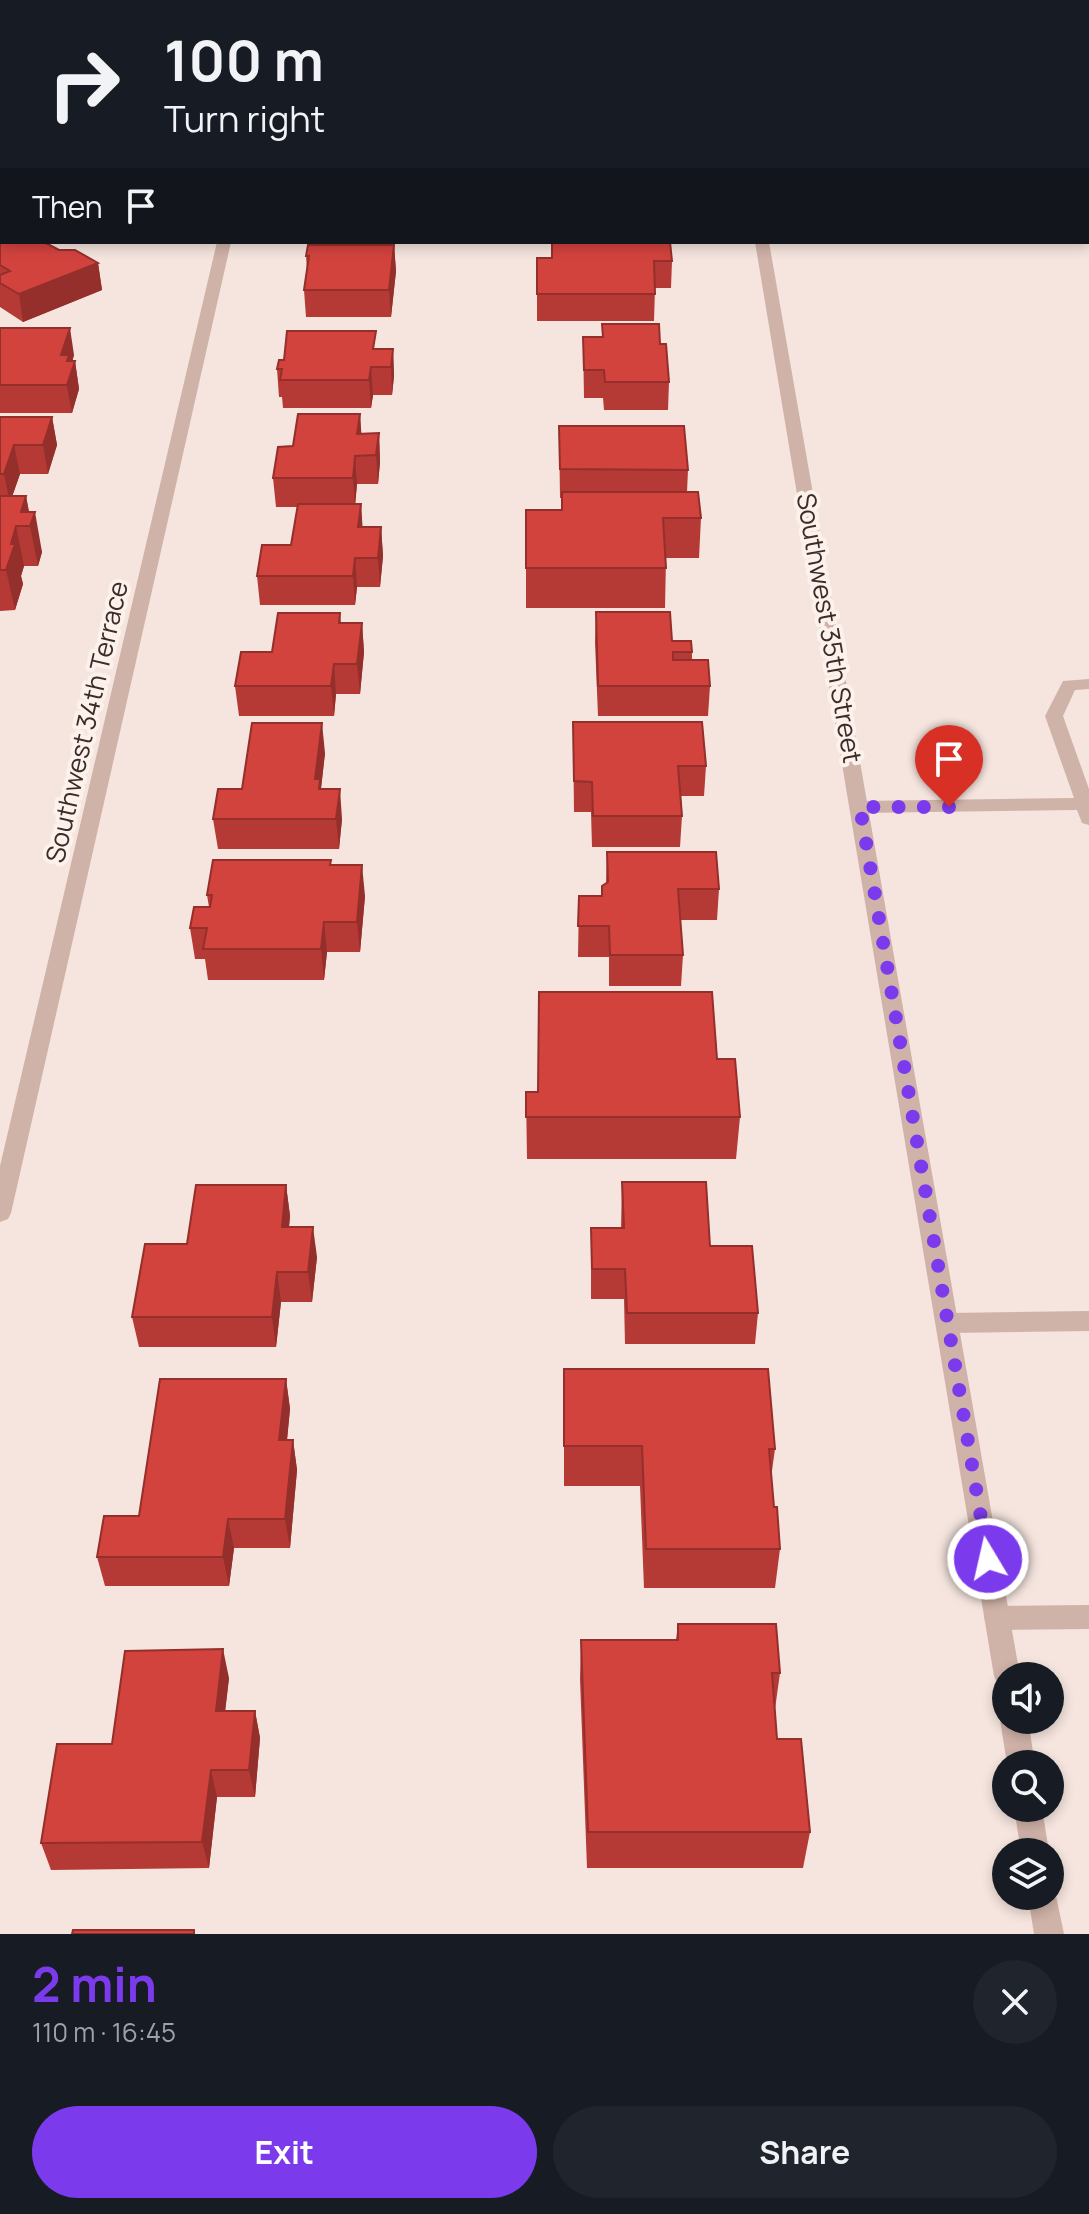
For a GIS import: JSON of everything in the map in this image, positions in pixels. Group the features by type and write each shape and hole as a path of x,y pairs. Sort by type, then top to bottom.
{"street":[{"name":"Southwest 34th Terrace","path":"0,1213 224,244"},
{"name":"Southwest 35th Street","path":"762,244 1005,1662"},
{"path":"860,807 1087,812 1054,716 1069,685 1089,684"},
{"path":"949,1323 1089,1321"},
{"path":"997,1618 1089,1617"},
{"path":"1045,1910 1049,1934"}],"building":[{"path":"0,244 48,244 59,250 75,250 98,263 19,294 0,283 0,275 10,271 0,265"},
{"path":"552,244 670,244 672,261 654,261 655,294 537,294 537,258 552,258"},
{"path":"308,245 394,245 389,290 304,290"},
{"path":"602,324 659,324 660,344 666,344 669,382 605,382 604,370 584,370 583,337 603,337"},
{"path":"0,328 70,328 61,355 69,355 67,361 75,361 67,385 0,385"},
{"path":"287,331 376,331 373,349 393,349 391,367 371,367 369,380 280,380 282,369 277,369 279,360 284,360"},
{"path":"298,414 360,414 357,434 379,433 376,455 355,456 353,478 273,478 278,447 293,446"},
{"path":"0,417 52,417 43,445 14,445 4,474 0,474"},
{"path":"559,426 684,426 688,470 560,469"},
{"path":"562,492 698,492 701,518 663,518 666,568 526,568 526,510 562,510"},
{"path":"0,496 26,496 21,512 35,512 30,526 16,526 11,544 15,544 6,570 0,570"},
{"path":"298,504 361,504 358,527 381,527 378,558 355,558 353,576 257,576 262,545 291,545"},
{"path":"596,612 670,612 672,641 691,641 692,652 673,652 673,660 708,660 710,686 598,686"},
{"path":"278,613 340,613 339,623 362,623 357,664 334,664 331,686 235,686 241,652 272,652"},
{"path":"573,722 702,722 706,766 678,766 682,816 593,816 592,782 574,781"},
{"path":"252,723 322,723 315,779 320,779 319,789 340,789 336,819 213,819 218,789 242,789"},
{"path":"607,852 716,852 719,889 678,889 683,955 610,955 609,926 578,926 579,896 602,896 602,886 608,882"},
{"path":"213,860 331,860 330,865 362,865 357,922 324,922 321,949 203,949 207,928 190,928 194,907 210,907 212,895 207,895"},
{"path":"539,992 712,992 717,1059 735,1059 740,1117 526,1117 526,1092 538,1092"},
{"path":"622,1182 706,1182 710,1246 752,1246 758,1313 627,1313 625,1269 592,1269 591,1228 624,1228"},
{"path":"196,1185 286,1185 282,1227 313,1227 308,1272 277,1272 272,1317 132,1317 145,1244 187,1244"},
{"path":"564,1369 768,1369 775,1449 769,1449 780,1549 646,1549 642,1446 564,1446"},
{"path":"160,1379 286,1379 279,1440 293,1440 285,1519 228,1519 223,1557 97,1557 104,1516 139,1516"},
{"path":"678,1624 776,1624 780,1673 772,1673 777,1739 801,1739 810,1832 588,1832 581,1640 678,1640"},
{"path":"223,1649 216,1711 255,1711 249,1770 211,1770 202,1842 41,1843 57,1744 112,1744 125,1651"},
{"path":"73,1930 194,1930 194,1934 72,1934"}],"route":[{"path":"949,807 860,807 988,1559"}]}
